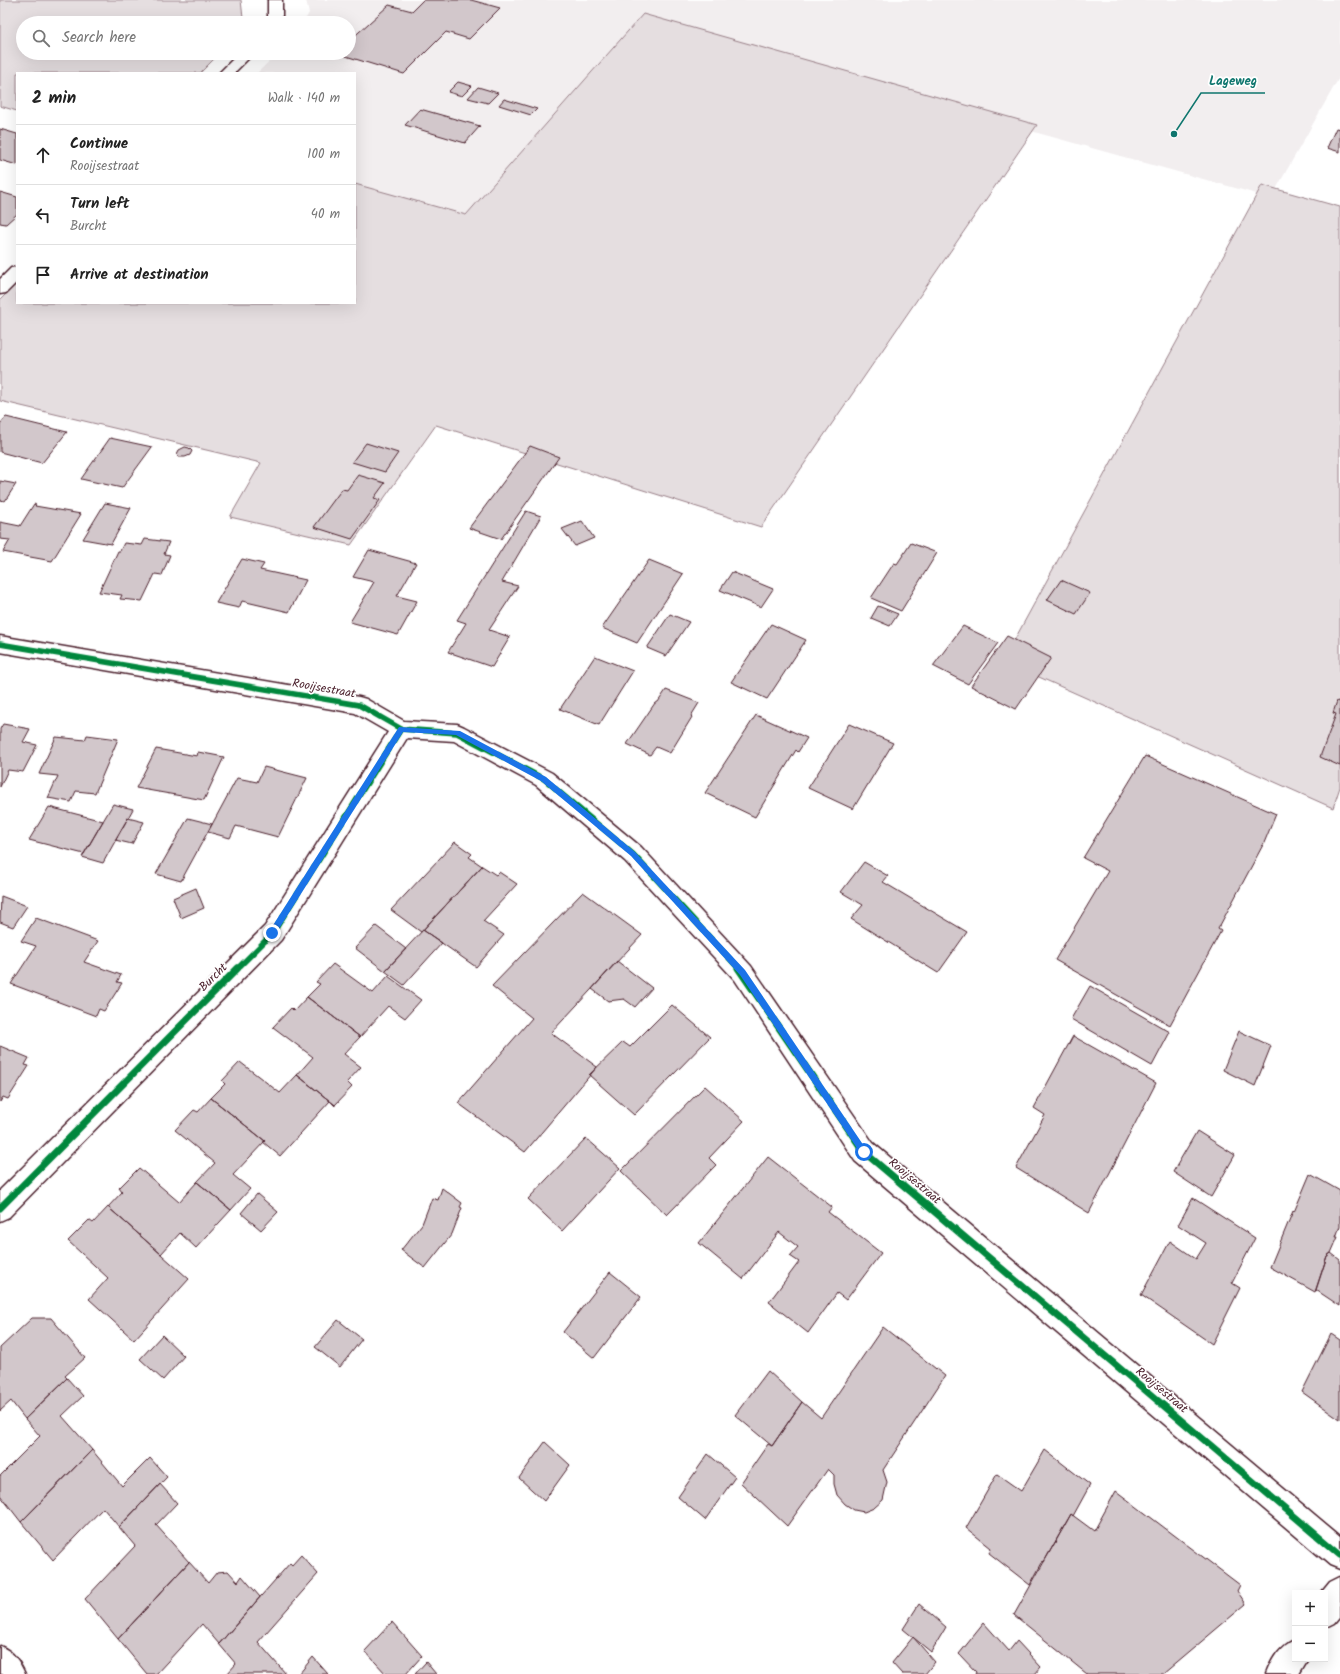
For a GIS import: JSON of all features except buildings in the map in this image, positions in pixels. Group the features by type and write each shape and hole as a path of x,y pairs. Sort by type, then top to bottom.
{"street":[{"path":"275,0 275,16"},
{"path":"227,72 240,60"},
{"path":"0,289 16,273"},
{"name":"Rooijsestraat","path":"0,644 359,705 401,729 457,733 544,779 633,854 743,973 864,1152 1340,1555"},
{"name":"Burcht","path":"0,1208 272,933 401,729"},
{"path":"1328,1609 1340,1592"},
{"path":"1281,1674 1292,1658"},
{"path":"0,1661 10,1674"}],"shaded area":[{"path":"0,0 241,0 243,16 16,16 16,60 213,60 201,72 16,72 16,111 0,106"},
{"path":"306,0 1340,0 1340,76 1271,198 651,25 468,224 356,193 356,72 258,72 271,60 356,60 356,16 307,16 309,13"},
{"path":"643,14 1037,125 761,527 436,425 351,545 230,517 261,463 0,401 0,300 16,284 16,304 356,304 356,184 466,215"},
{"path":"1262,185 1340,207 1340,787 1333,808 1003,661"}],"cycle path":[{"path":"0,644 359,705 401,729 457,733 544,779 633,854 743,973 864,1152 1340,1555"},
{"path":"0,1208 273,933 401,729"}],"place":[{"name":"Lageweg","path":"1174,134"}],"route":[{"path":"272,933 401,729 457,733 544,779 633,854 743,973 864,1152"}]}
